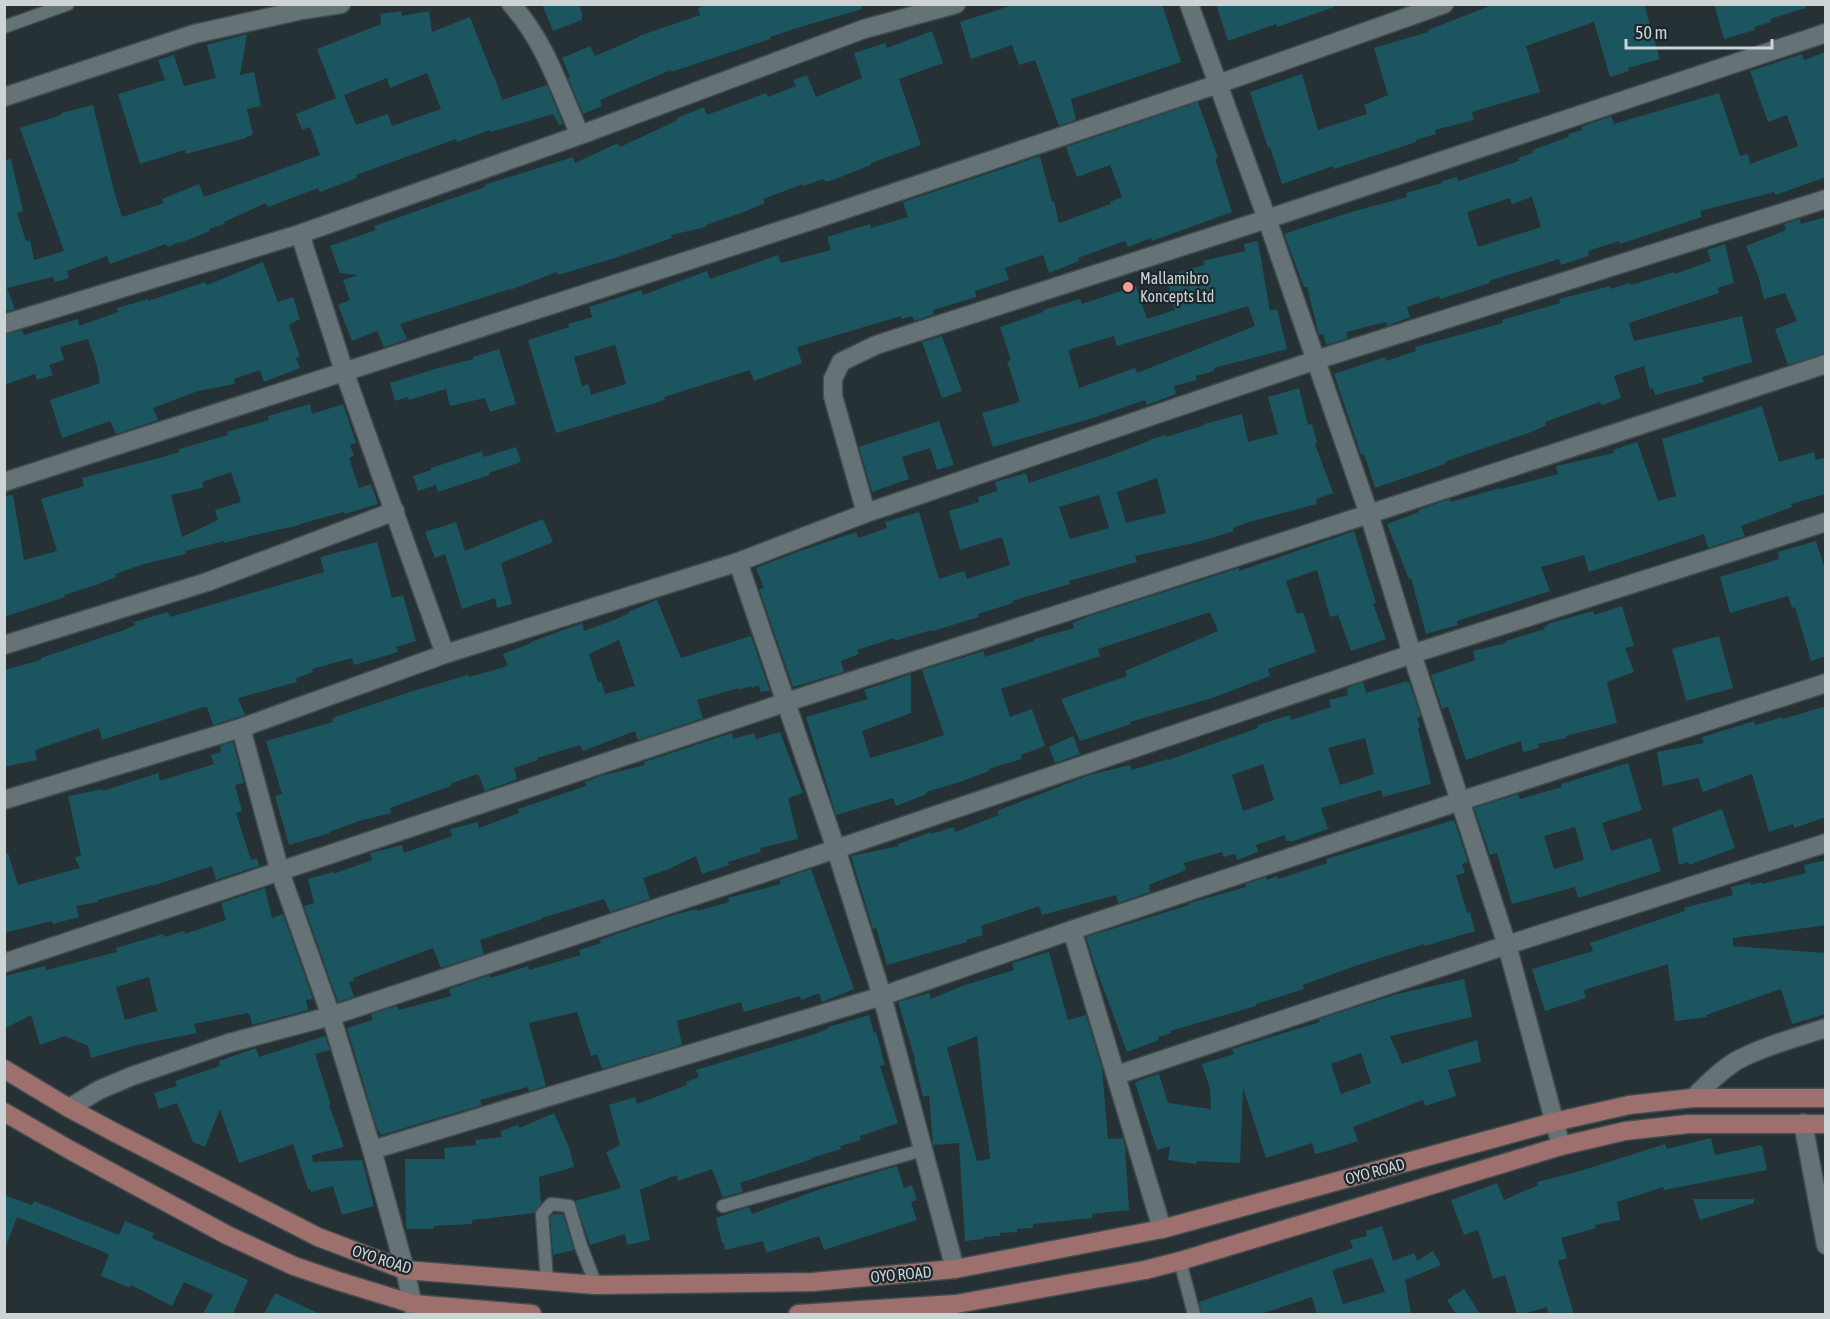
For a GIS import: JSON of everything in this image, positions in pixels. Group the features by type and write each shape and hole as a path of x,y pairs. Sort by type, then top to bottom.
{"main road":[{"name":"OYO ROAD","path":"4,1069 69,1108 318,1237 405,1270 596,1285 813,1282 955,1269 1162,1229 1554,1122 1629,1105 1693,1098 1826,1098"},
{"name":"OYO ROAD","path":"4,1112 227,1235 294,1266 414,1309 532,1314"},
{"name":"OYO ROAD","path":"798,1314 956,1304 1145,1270 1561,1146 1625,1131 1688,1124 1826,1124"}],"street":[{"path":"4,97 194,34 302,10 341,4"},
{"path":"511,4 540,44 580,135"},
{"path":"4,324 300,234 580,135 864,29 956,4"},
{"path":"1189,4 1267,219 1369,514 1507,945 1561,1146"},
{"path":"4,482 807,222 1218,84 1444,4"},
{"path":"866,513 833,396 834,379 841,362 876,345 1267,219 1826,33"},
{"path":"4,800 241,728 445,654 738,562 866,513 1316,360 1826,199"},
{"path":"300,234 344,371 445,654"},
{"path":"4,963 787,702 1826,364"},
{"path":"4,645 207,582 395,511"},
{"path":"69,1108 99,1090 132,1076 229,1043 331,1016 836,849 1412,654 1826,522"},
{"path":"738,562 836,849 882,996 955,1269"},
{"path":"372,1150 882,996 1460,801 1826,683"},
{"path":"241,728 280,872 331,1016 372,1150 414,1309"},
{"path":"1117,1076 1507,945 1826,843"},
{"path":"1072,930 1162,1229"},
{"path":"1693,1098 1735,1062 1765,1048 1826,1028"},
{"path":"1803,1123 1826,1245"}],"lane":[{"path":"4,27 68,4"},
{"path":"723,1206 923,1150"},
{"path":"547,1281 542,1214 551,1204 569,1206 596,1285"},
{"path":"1180,1261 1194,1314"}],"building":[{"path":"542,4 579,4 582,20 553,31"},
{"path":"709,4 861,4 862,9 797,28 671,72 671,70 600,100 602,106 583,114 562,58 590,46 595,56 639,36 700,15 698,8"},
{"path":"1016,4 1162,4 1181,62 1071,99 1076,120 1059,126 1035,60 1019,65 1012,45 971,59 960,22"},
{"path":"1216,4 1334,4 1334,7 1228,41"},
{"path":"1495,4 1644,4 1660,59 1628,68 1629,71 1610,77 1594,22 1526,46 1540,92 1472,112 1474,120 1435,130 1436,134 1416,140 1416,142 1334,169 1333,166 1282,184 1250,92 1302,74 1318,130 1367,114 1364,105 1388,95 1374,48 1428,32 1428,30"},
{"path":"1714,4 1805,4 1806,8 1770,19 1771,22 1754,27 1755,30 1724,39"},
{"path":"401,11 402,16 429,11 432,32 470,17 502,100 547,85 563,124 559,125 553,114 491,132 490,130 457,142 456,139 356,175 357,178 320,192 318,188 268,207 266,203 224,222 225,224 209,229 210,231 168,247 166,244 110,264 107,256 67,271 69,278 55,282 53,277 7,288 15,309 4,312 4,160 11,159 23,211 17,213 26,241 30,240 34,260 64,251 20,128 61,115 61,113 93,105 122,217 164,203 162,199 199,184 204,197 320,155 310,127 302,130 296,114 336,98 317,49 381,24 380,14","holes":["427,73 441,109 392,126 388,114 356,125 344,95 387,78 390,88"]},
{"path":"932,31 943,63 899,79 921,145 833,180 825,182 824,179 803,186 803,184 763,199 765,203 706,225 706,227 671,235 672,238 615,258 558,275 557,272 510,290 400,324 407,339 400,342 384,347 377,331 352,341 338,305 350,300 343,280 358,275 340,273 330,246 376,230 374,226 485,187 484,185 573,157 575,163 618,143 620,147 704,107 707,115 766,93 768,97 796,86 793,80 807,75 816,97 862,78 854,53 885,43 887,48"},
{"path":"247,34 240,75 254,72 261,106 247,109 253,135 186,154 185,150 140,164 118,94 165,80 158,60 174,55 184,86 216,78 207,45"},
{"path":"1826,52 1826,177 1775,195 1774,192 1700,211 1702,217 1620,244 1619,241 1588,251 1589,256 1561,265 1559,259 1440,299 1439,296 1407,307 1410,317 1387,326 1386,322 1346,332 1348,338 1326,345 1323,334 1319,335 1307,287 1304,287 1284,234 1407,197 1406,193 1442,183 1442,181 1457,177 1458,181 1519,161 1518,158 1533,153 1532,150 1569,137 1568,134 1582,130 1581,127 1611,116 1614,124 1719,93 1740,156 1748,154 1750,164 1798,146 1787,115 1768,122 1750,71 1802,54 1804,60","holes":["1532,197 1541,227 1478,247 1467,212 1510,198 1512,204"]},
{"path":"1198,102 1218,158 1215,159 1232,212 1152,241 1151,238 1128,247 1125,241 1078,258 1079,261 1049,273 1043,255 1005,268 1009,280 975,291 976,297 933,310 934,314 914,321 912,316 902,319 901,316 797,347 802,363 754,381 750,370 664,397 665,400 556,433 528,340 592,317 589,307 641,290 643,295 707,271 710,279 778,255 781,263 831,250 827,237 870,224 871,228 908,217 903,202 1040,156 1059,223 1111,204 1110,202 1122,197 1110,165 1077,177 1066,147","holes":["615,345 626,384 591,395 588,384 582,386 574,357"]},
{"path":"1826,217 1826,353 1788,365 1775,329 1797,321 1785,293 1764,299 1758,275 1746,246 1786,230 1784,224 1800,219 1801,224"},
{"path":"1258,241 1270,311 1277,309 1287,349 1214,368 1214,371 1196,376 1197,380 1174,386 1176,394 1147,405 1145,400 1093,418 993,447 982,413 1020,402 1007,361 1011,360 1000,327 1043,312 1043,310 1080,299 1082,304 1136,286 1147,319 1175,310 1166,276 1204,265 1203,261 1245,251 1244,244","holes":["1248,306 1255,326 1137,373 1135,368 1079,388 1068,350 1114,336 1117,346"]},
{"path":"1725,244 1734,283 1717,288 1719,293 1629,323 1634,341 1742,316 1752,362 1702,377 1704,382 1655,395 1653,388 1650,389 1644,366 1614,376 1621,398 1602,405 1600,402 1545,422 1546,425 1534,431 1375,488 1364,454 1361,455 1334,374 1385,357 1386,361 1416,351 1415,347 1503,323 1502,320 1560,303 1559,299 1610,286 1610,289 1630,283 1631,285 1674,272 1675,274 1711,261 1707,250"},
{"path":"263,262 278,302 293,297 300,319 289,325 300,357 296,358 300,368 264,382 260,370 234,379 235,384 198,391 153,408 158,420 116,434 110,421 62,438 50,400 100,383 88,339 60,347 64,360 49,365 53,375 37,380 35,374 4,385 4,335 22,330 24,335 78,319 79,326 118,312 117,308 148,299 148,301 205,282 207,285"},
{"path":"942,336 962,391 942,398 922,342"},
{"path":"499,349 516,404 490,412 485,398 450,406 446,389 409,400 408,397 395,401 390,383 473,359 473,357"},
{"path":"1299,388 1308,425 1312,424 1317,443 1315,444 1333,493 1316,499 1317,504 1249,522 1233,528 1234,531 1198,542 1135,556 1137,562 1069,581 1070,584 1012,601 1013,603 978,614 979,617 895,641 894,638 857,650 859,654 841,661 844,672 793,687 759,589 764,588 756,568 856,532 858,538 887,528 885,522 919,512 939,579 964,571 967,579 1010,565 1002,537 960,550 949,511 979,502 978,497 997,491 995,482 1026,473 1029,483 1107,457 1149,440 1242,414 1248,442 1278,434 1268,397","holes":["1157,478 1166,513 1126,523 1117,492","1099,495 1109,528 1070,539 1059,507"]},
{"path":"310,404 312,414 343,404 356,443 350,445 354,456 349,458 359,488 371,484 378,504 300,525 185,551 186,554 115,574 116,577 99,584 4,617 4,496 13,495 24,560 57,551 41,499 84,486 82,478 179,452 179,449 269,420 268,416","holes":["231,472 241,502 215,510 218,520 182,537 171,495 203,488 202,482"]},
{"path":"1762,406 1779,462 1814,452 1816,460 1826,457 1826,494 1791,504 1792,507 1741,526 1745,536 1708,548 1704,534 1589,572 1584,555 1541,567 1550,591 1457,621 1458,625 1426,634 1411,578 1409,579 1387,524 1450,499 1451,502 1558,474 1556,466 1614,453 1613,450 1637,442 1658,501 1676,496 1662,439"},
{"path":"939,421 954,465 937,470 930,448 902,457 909,479 872,492 859,447"},
{"path":"516,447 521,462 438,492 436,485 418,491 413,476 482,451 484,457"},
{"path":"543,519 553,542 501,563 512,604 497,608 495,598 462,609 445,554 435,558 425,532 456,522 465,551"},
{"path":"1354,531 1376,603 1373,604 1386,639 1351,651 1338,615 1330,617 1317,570 1286,581 1297,614 1303,612 1316,652 1268,669 1270,676 1212,698 1130,722 1131,724 1080,741 1061,699 1127,676 1125,671 1218,631 1210,612 1098,649 1100,656 1001,689 1010,717 1032,709 1045,746 1021,755 1022,759 926,792 927,794 896,806 893,798 836,815 806,717 868,699 864,690 911,674 911,713 862,731 870,758 944,735 922,670 984,651 985,657 1034,641 1034,639 1074,628 1072,623 1092,615 1239,568 1239,571"},
{"path":"1816,541 1826,572 1826,656 1811,661 1795,607 1792,608 1788,596 1730,613 1720,577 1779,559 1778,552"},
{"path":"377,542 392,598 403,595 416,641 396,647 398,652 354,665 352,658 312,669 313,672 296,678 297,682 238,698 245,715 213,725 207,707 102,740 99,728 35,750 37,760 4,767 4,670 41,660 41,658 124,630 135,625 134,622 168,612 170,617 324,572 320,557"},
{"path":"657,600 681,658 751,636 770,691 760,692 759,685 697,700 703,718 638,740 635,731 583,751 580,745 537,758 538,760 514,768 517,779 485,791 478,774 390,808 391,813 359,821 330,833 289,845 275,796 282,794 266,741 333,722 332,718 416,690 508,666 503,654 582,623 584,631","holes":["619,640 635,686 605,694 601,681 598,682 589,654"]},
{"path":"1622,606 1634,646 1625,648 1634,672 1607,682 1617,723 1538,744 1539,748 1523,752 1521,741 1466,760 1448,707 1442,709 1431,675 1475,660 1473,651 1506,643 1505,641 1545,629 1547,624 1593,611 1594,615"},
{"path":"1719,636 1733,688 1686,701 1672,649"},
{"path":"1363,682 1366,693 1409,682 1421,716 1417,718 1420,728 1418,728 1431,784 1383,797 1381,790 1321,808 1328,829 1293,841 1286,841 1285,835 1256,845 1258,852 1237,860 1235,854 1224,857 1222,852 1184,863 1186,870 1149,885 1150,892 1118,903 1116,895 1042,915 1039,906 981,926 983,935 966,940 967,942 887,965 876,928 873,929 851,856 899,846 898,844 931,832 931,834 954,827 955,832 999,815 997,811 1089,775 1130,765 1132,770 1168,760 1258,728 1258,725 1290,715 1291,720 1331,707 1329,700 1348,695 1347,688","holes":["1365,738 1374,774 1340,785 1328,748","1263,764 1274,800 1243,811 1232,775"]},
{"path":"1826,706 1826,817 1794,828 1793,824 1769,832 1752,774 1703,792 1698,778 1663,786 1657,752 1704,743 1702,737 1754,721 1755,725"},
{"path":"780,732 803,793 788,798 798,839 760,848 761,852 728,862 729,865 702,874 696,856 643,878 650,899 610,912 604,899 542,918 480,940 484,954 441,968 433,948 353,978 354,981 349,982 354,997 338,1002 304,906 314,903 308,879 333,872 333,874 372,860 370,853 402,845 404,853 452,836 450,829 478,822 479,828 519,813 518,809 586,786 585,782 600,776 645,765 644,762 732,733 733,739 754,733 756,739"},
{"path":"1073,736 1080,754 1055,763 1049,747"},
{"path":"233,742 244,783 235,785 242,811 236,813 251,860 257,858 259,866 216,880 212,866 152,886 98,900 98,902 76,906 79,917 4,933 4,854 8,853 18,885 80,868 75,858 81,855 68,796 103,789 103,791 158,773 160,780 163,780 214,764 211,755 221,752 220,746"},
{"path":"1628,763 1642,810 1602,823 1611,851 1651,838 1661,871 1578,898 1575,887 1512,904 1497,853 1490,855 1474,808 1518,794 1520,799 1562,787 1561,784","holes":["1575,827 1584,860 1554,869 1544,836"]},
{"path":"1722,809 1735,848 1689,865 1688,862 1679,865 1672,828"},
{"path":"1454,820 1468,862 1462,864 1465,873 1456,875 1475,931 1425,946 1424,944 1355,966 1303,985 1304,989 1256,1004 1256,1006 1170,1031 1171,1033 1158,1037 1159,1040 1127,1052 1086,937 1246,887 1245,884 1266,877 1267,880 1277,876 1278,879 1327,863 1326,859"},
{"path":"1826,860 1826,925 1733,938 1733,946 1826,953 1826,1014 1792,1024 1781,989 1706,1015 1707,1017 1675,1021 1668,964 1584,990 1586,998 1545,1011 1532,969 1593,951 1590,943 1685,911 1684,908 1733,895 1731,887 1750,882 1751,885 1761,882 1762,884 1806,873 1804,865"},
{"path":"811,869 854,989 822,1002 819,993 801,1000 800,996 744,1012 741,1002 677,1021 682,1045 602,1069 597,1054 591,1056 577,1012 529,1023 546,1086 529,1091 528,1087 480,1100 482,1105 381,1135 376,1126 347,1028 373,1020 371,1014 397,1006 399,1010 451,996 449,989 490,975 490,978 528,966 529,970 581,955 579,950 601,943 600,940 676,914 729,902 728,898 781,884 779,880"},
{"path":"265,888 272,918 283,914 313,999 306,1000 308,1010 252,1025 248,1013 194,1024 197,1033 137,1045 91,1058 88,1046 65,1036 40,1045 31,1015 4,1029 4,976 45,966 46,970 117,952 116,948 163,934 164,937 184,931 185,934 226,920 221,903","holes":["149,977 157,1011 125,1020 116,987"]},
{"path":"1049,952 1068,1020 1086,1015 1102,1068 1108,1139 1123,1138 1125,1146 1129,1210 1092,1214 1092,1218 1033,1224 1033,1228 1017,1229 1017,1232 1000,1233 1000,1236 965,1241 959,1143 933,1145 929,1095 923,1097 915,1059 898,1002 929,993 931,999 962,986 1014,970 1012,963","holes":["977,1036 990,1159 977,1161 947,1048"]},
{"path":"1464,979 1472,1017 1390,1036 1402,1064 1477,1040 1481,1062 1448,1070 1456,1096 1425,1106 1423,1100 1353,1127 1358,1141 1328,1151 1315,1154 1312,1143 1266,1158 1243,1088 1240,1163 1197,1161 1196,1164 1168,1160 1170,1146 1157,1150 1135,1083 1159,1074 1168,1103 1211,1109 1210,1089 1202,1064 1234,1054 1232,1049 1320,1022 1319,1019 1397,994","holes":["1361,1053 1371,1083 1341,1094 1331,1064"]},
{"path":"869,1015 885,1065 880,1066 898,1123 860,1136 861,1140 840,1146 841,1149 740,1183 743,1192 723,1197 712,1169 678,1181 676,1175 640,1190 650,1240 627,1245 625,1234 590,1245 575,1201 621,1188 606,1152 620,1145 609,1105 635,1097 637,1104 687,1085 686,1082 699,1077 696,1070"},
{"path":"325,1036 330,1050 315,1054 331,1105 329,1105 344,1147 312,1155 313,1162 362,1160 374,1206 342,1215 333,1186 311,1192 293,1144 239,1163 220,1109 205,1147 193,1142 177,1103 159,1109 154,1093 177,1086 175,1081 220,1066 219,1061 256,1048 259,1057"},
{"path":"554,1113 569,1147 574,1167 539,1177 541,1203 534,1213 472,1220 472,1224 434,1226 434,1229 406,1229 405,1159 445,1159 444,1148 476,1145 475,1140 502,1137 500,1131 518,1125 519,1128"},
{"path":"1711,1138 1715,1155 1762,1145 1767,1170 1664,1190 1663,1187 1617,1202 1620,1220 1595,1225 1596,1228 1561,1238 1567,1258 1558,1261 1574,1314 1548,1314 1547,1307 1517,1314 1505,1275 1493,1279 1478,1230 1464,1235 1451,1200 1497,1183 1504,1200 1538,1185 1537,1182 1665,1144 1667,1149"},
{"path":"897,1166 904,1188 912,1185 917,1200 911,1202 917,1220 824,1250 819,1236 766,1253 763,1241 725,1250 716,1218 749,1207 752,1214 823,1188"},
{"path":"4,1195 32,1205 34,1201 119,1235 125,1221 154,1233 152,1238 248,1280 233,1314 203,1314 213,1295 184,1282 172,1306 131,1285 130,1288 101,1276 109,1254 17,1217 6,1246 4,1246"},
{"path":"1693,1199 1754,1199 1754,1203 1700,1220"},
{"path":"553,1214 563,1214 574,1250 553,1255 550,1217"},
{"path":"1382,1226 1393,1261 1414,1253 1417,1261 1433,1251 1441,1265 1405,1280 1411,1314 1317,1314 1312,1297 1261,1314 1202,1314 1199,1302 1353,1248 1350,1240 1367,1236 1366,1231","holes":["1372,1258 1385,1292 1343,1304 1332,1270"]},
{"path":"1464,1289 1480,1314 1456,1314 1447,1300"},
{"path":"275,1293 320,1314 264,1314"}],"place":[{"name":"Mallamibro Koncepts Ltd","path":"1128,287"}]}
